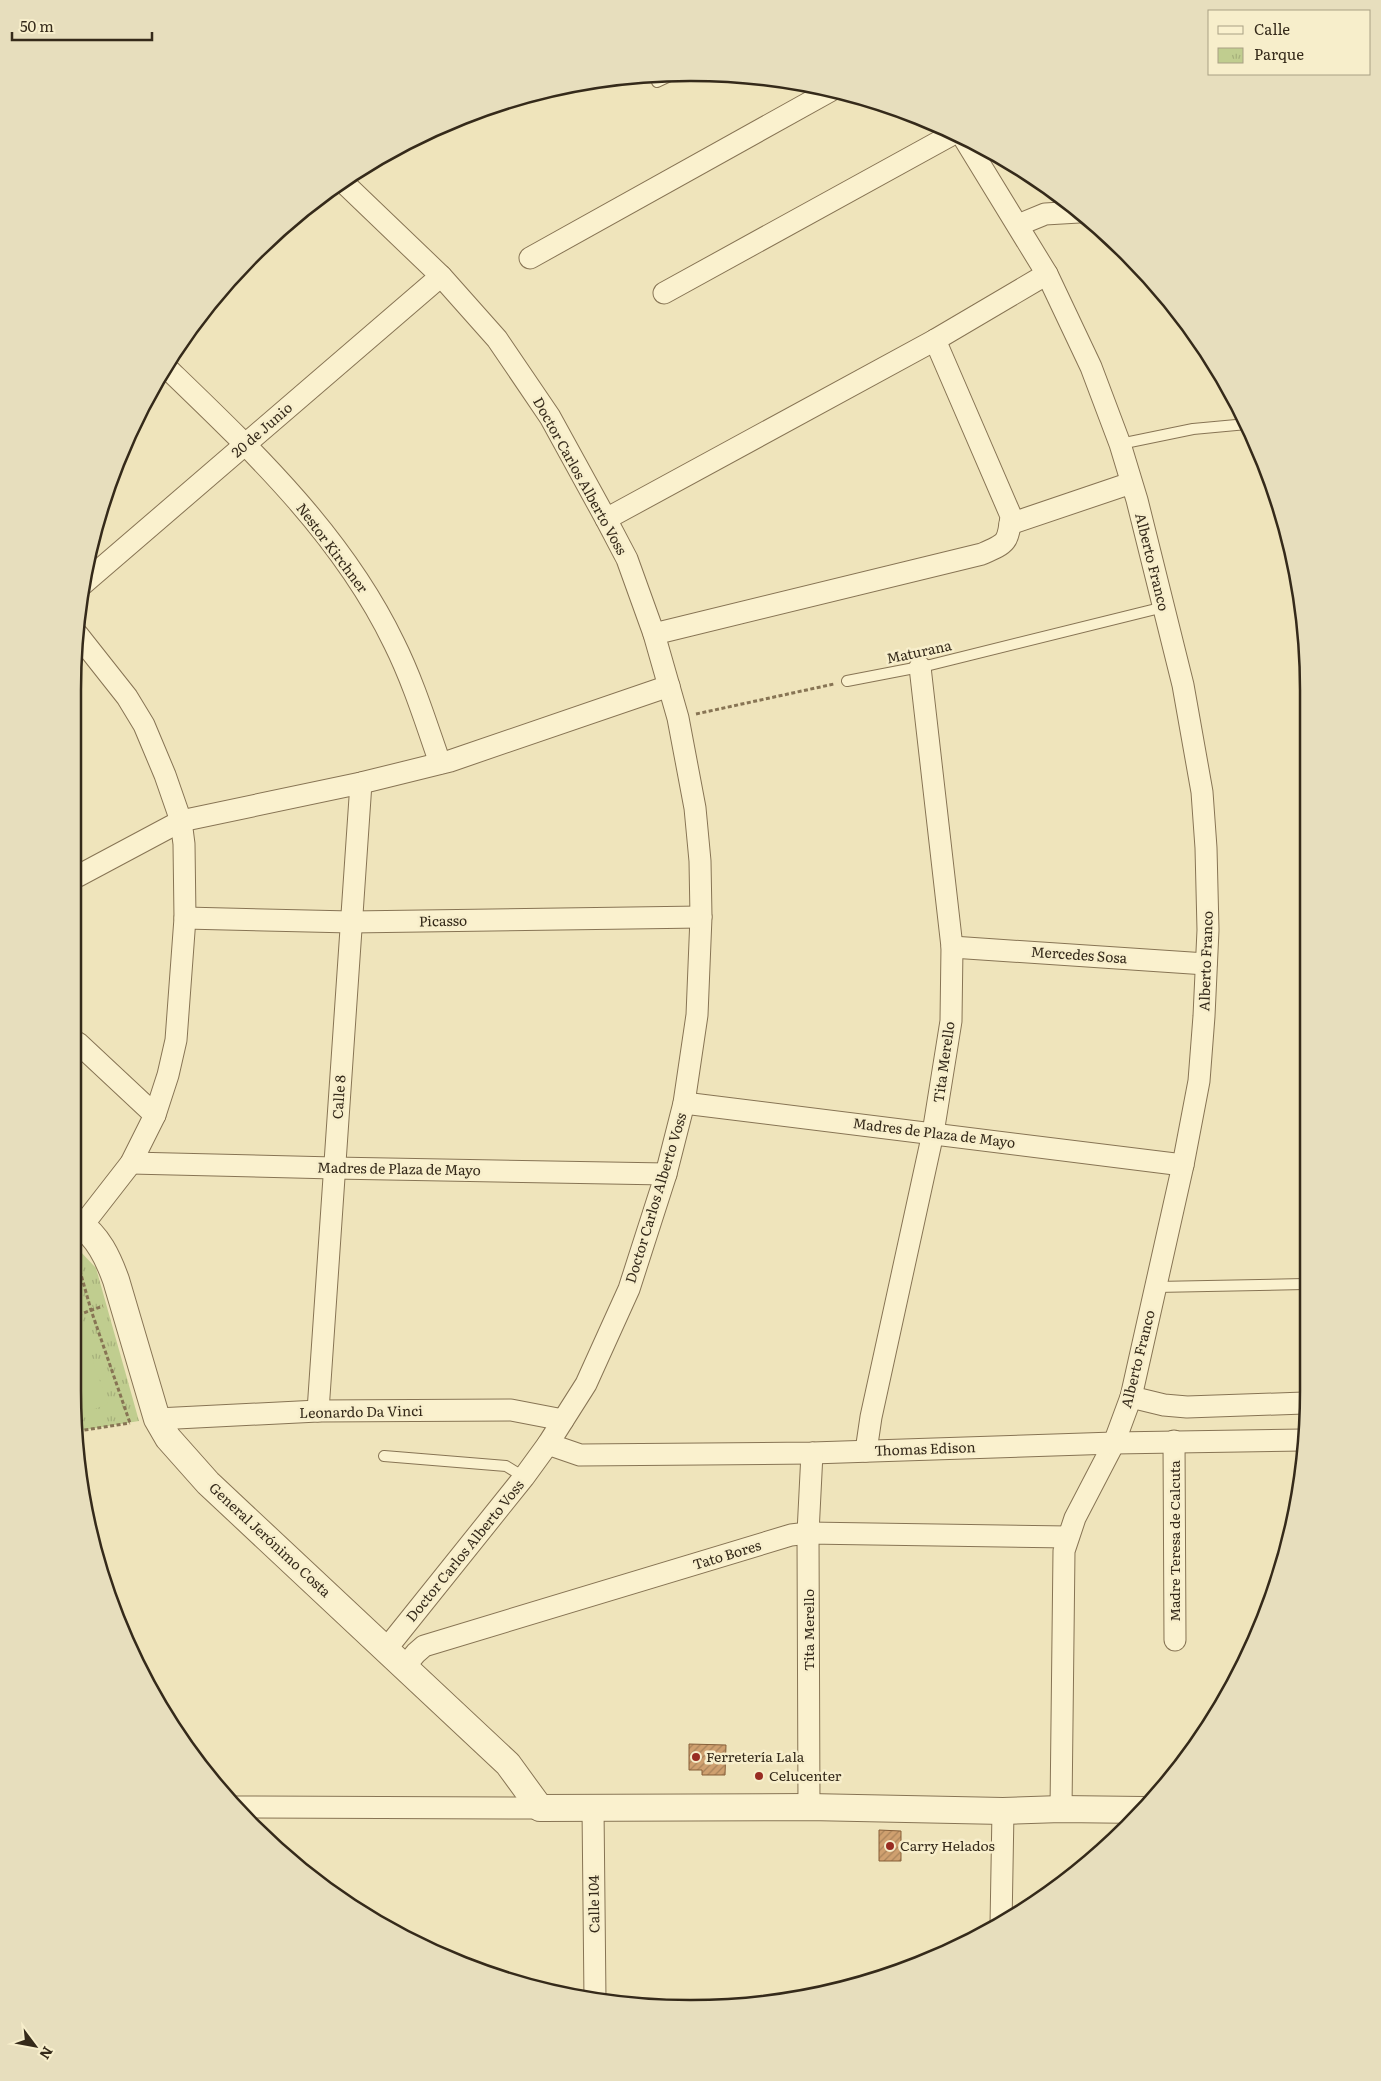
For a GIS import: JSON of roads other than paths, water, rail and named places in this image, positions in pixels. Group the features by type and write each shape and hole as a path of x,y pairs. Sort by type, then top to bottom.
{"street":[{"path":"530,258 821,96"},
{"path":"664,293 946,138"},
{"name":"Alberto Franco","path":"971,150 1047,274 1091,367 1120,444 1164,607 1183,686 1202,792 1206,848 1208,930 1204,1016 1199,1081 1183,1165 1130,1397 1114,1443 1075,1518 1064,1551 1061,1809"},
{"name":"Doctor Carlos Alberto Voss","path":"348,187 441,276 497,339 550,417 627,559 654,634 678,718 695,808 700,862 701,917 697,1015 684,1103 666,1174 629,1289 586,1384 548,1444 524,1478 387,1648"},
{"path":"1018,225 1045,214 1068,213"},
{"path":"606,519 935,340 1047,274"},
{"name":"20 de Junio","path":"92,576 441,276"},
{"path":"654,634 982,554 1002,546 1010,534 1011,516 935,340"},
{"name":"Nestor Kirchner","path":"171,372 246,444 287,489 359,581 394,642 415,693 440,763"},
{"path":"1010,524 1131,483"},
{"path":"81,1223 132,1162 155,1115 176,1040 185,918 184,844 181,821 166,775 144,725 128,697 84,643"},
{"name":"Tita Merello","path":"866,1451 871,1417 933,1133 951,1020 952,947 920,667"},
{"path":"81,871 181,821 361,783 440,763 669,686"},
{"name":"Calle 8","path":"318,1412 361,783"},
{"name":"Picasso","path":"185,918 351,922 701,917"},
{"name":"Mercedes Sosa","path":"952,947 1206,964"},
{"path":"81,1046 155,1115"},
{"name":"Madres de Plaza de Mayo","path":"684,1103 1183,1165"},
{"name":"Madres de Plaza de Mayo","path":"132,1162 666,1174"},
{"name":"General Jerónimo Costa","path":"81,1225 100,1244 114,1273 158,1418 168,1438 208,1482 387,1648 508,1764 540,1808"},
{"path":"1130,1397 1164,1405 1187,1407 1299,1403"},
{"name":"Leonardo Da Vinci","path":"158,1418 318,1412 511,1410 563,1420"},
{"name":"Thomas Edison","path":"548,1444 580,1455 812,1453 1114,1443 1297,1440"},
{"name":"Madre Teresa de Calcuta","path":"1174,1442 1175,1640"},
{"name":"Tita Merello","path":"809,1807 808,1533 812,1453"},
{"name":"Tato Bores","path":"405,1666 424,1646 791,1535 808,1533 1068,1537"},
{"path":"247,1807 809,1807 1003,1811 1132,1810"},
{"name":"Calle 104","path":"593,1808 595,1992"},
{"path":"1001,1914 1003,1811"}],"lane":[{"path":"1120,444 1193,429 1239,425"},
{"name":"Maturana","path":"847,681 920,667 1164,607"},
{"path":"1156,1286 1300,1284"},
{"path":"384,1456 506,1466 524,1478"}],"place":[{"name":"Ferretería Lala","path":"696,1757"},
{"name":"Celucenter","path":"759,1776"},
{"name":"Carry Helados","path":"890,1846"}]}
